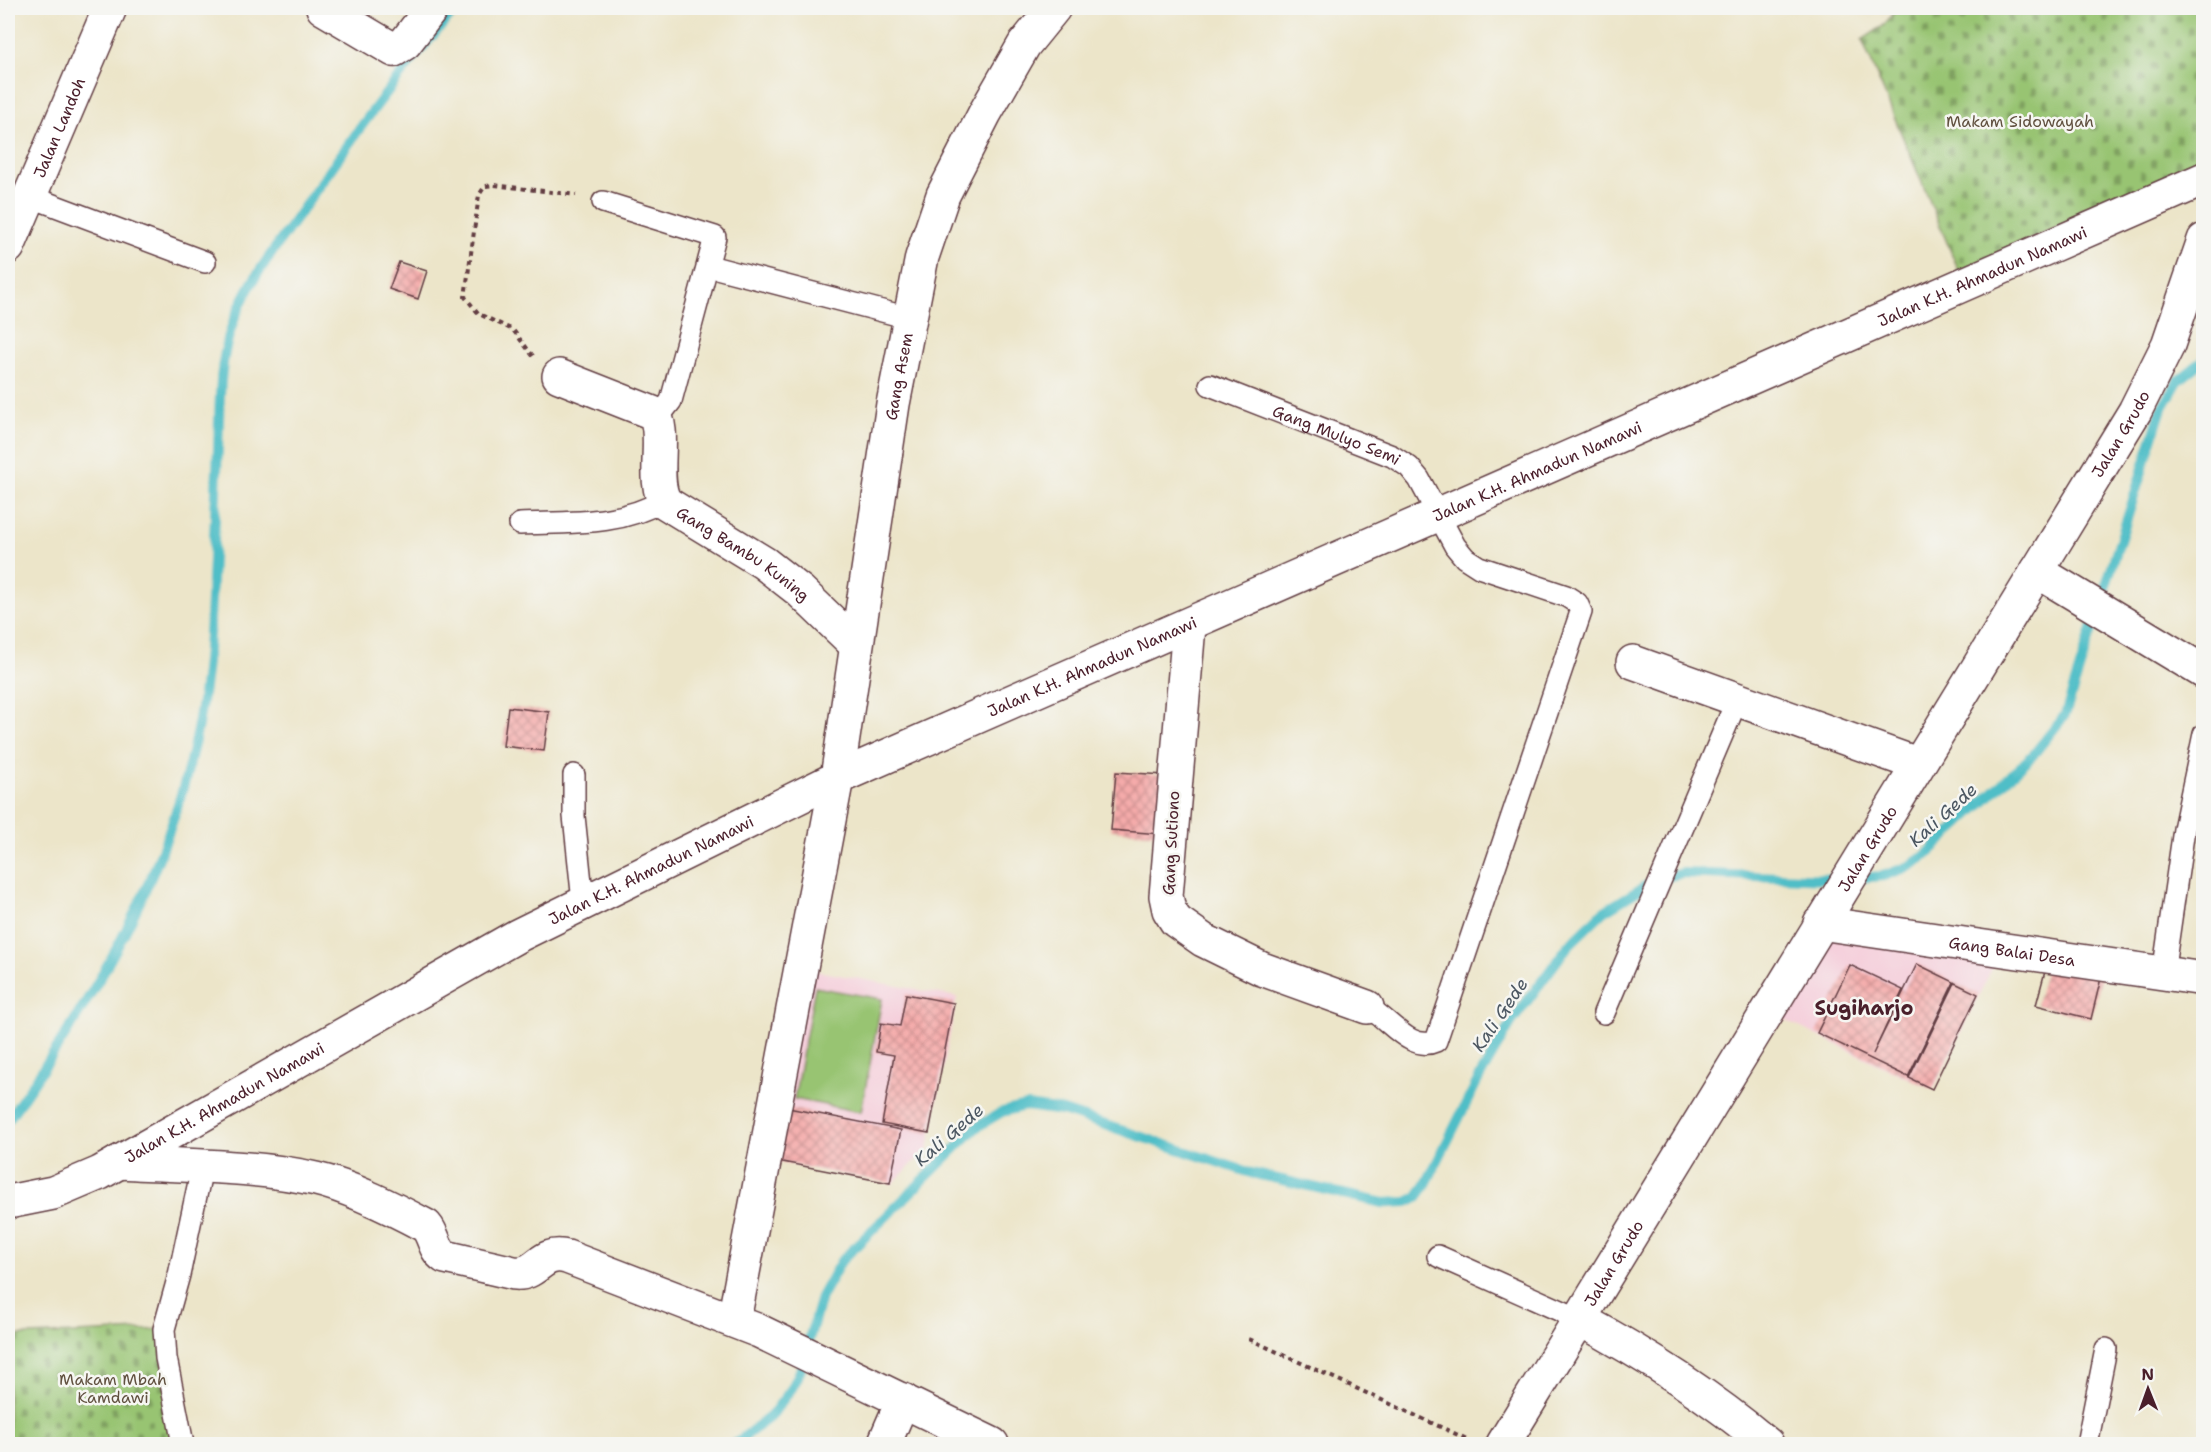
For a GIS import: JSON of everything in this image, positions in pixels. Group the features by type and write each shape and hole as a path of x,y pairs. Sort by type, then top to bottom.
{"street":[{"name":"Jalan Landoh","path":"8,247 110,8"},
{"path":"323,8 384,47 397,50 405,44 432,8"},
{"name":"Gang Asem","path":"734,1320 837,778 855,644 909,318 924,249 943,195 1006,74 1024,45 1054,8"},
{"name":"Jalan K.H. Ahmadun Namawi","path":"8,1202 53,1194 119,1162 461,967 583,902 837,778 1189,626 2204,179"},
{"name":"Jalan Grudo","path":"1503,1444 2148,387 2179,316 2204,240"},
{"path":"559,376 645,409 653,413 656,420"},
{"name":"Gang Bambu Kuning","path":"656,420 659,484 664,500 676,511 747,551 781,575 855,644"},
{"path":"2037,571 2204,672"},
{"name":"Gang Sutiono","path":"1189,626 1166,896 1169,910 1176,921 1189,931 1242,960 1367,1007"},
{"path":"1633,662 1917,764"},
{"name":"Gang Balai Desa","path":"1828,910 2163,974 2204,979"},
{"path":"119,1162 286,1174 324,1181 426,1226 438,1253 445,1257 521,1274 548,1256 561,1255 734,1320 785,1342 992,1444"},
{"path":"1578,1319 1656,1362 1731,1414 1767,1444"},
{"path":"884,1444 903,1400"}],"lane":[{"path":"29,196 205,262"},
{"path":"603,202 712,234 715,241 671,401 656,420"},
{"path":"709,266 909,318"},
{"name":"Gang Mulyo Semi","path":"1210,385 1392,456 1409,467 1419,479 1455,546 1465,558 1479,567 1566,596 1577,603 1581,617 1436,1041 1423,1043 1406,1037 1367,1007"},
{"path":"520,524 612,520 646,511 664,500"},
{"path":"1604,1013 1737,700"},
{"path":"2163,974 2184,829 2204,734"},
{"path":"573,776 574,816 583,902"},
{"path":"183,1444 166,1358 164,1329 179,1275 202,1168"},
{"path":"1438,1256 1578,1319"},
{"path":"2088,1444 2106,1349"}],"path":[{"path":"559,376 539,365 513,330 479,314 466,301 465,287 479,195 484,186 494,185 561,192 603,202"},
{"path":"1249,1339 1478,1444"}],"shaded area":[{"path":"1826,934 1996,960 1933,1090 1778,1017"},
{"path":"807,969 957,997 928,1149 892,1184 771,1161"}],"green space":[{"name":"Makam Sidowayah","path":"1898,8 2203,8 2202,152 2185,170 1959,271 1862,40 1883,26"},
{"path":"815,987 882,999 861,1112 794,1099"},
{"name":"Makam Mbah Kamdawi","path":"164,1329 183,1444 8,1444 8,1336"}],"building":[{"path":"399,262 427,271 418,299 389,289"},
{"path":"508,707 549,712 544,751 503,746"},
{"path":"1116,772 1165,775 1160,834 1111,830"},
{"path":"1917,964 1954,982 1908,1077 1817,1033 1850,965 1903,990 1873,1054"},
{"path":"2047,964 2101,978 2091,1019 2036,1005"},
{"path":"1955,983 1978,994 1932,1089 1909,1078"},
{"path":"906,994 954,1003 929,1133 882,1124 894,1055 876,1052 881,1023 900,1026"},
{"path":"783,1107 901,1130 890,1183 772,1160"}],"waterway":[{"path":"8,1120 83,1007 116,950 169,832 188,770 202,705 209,635 222,371 227,341 238,310 263,266 357,132 415,56 457,8"},
{"name":"Kali Gede","path":"735,1444 771,1416 792,1388 800,1371 821,1297 841,1261 977,1127 1002,1112 1026,1106 1063,1111 1251,1173 1383,1203 1407,1202 1417,1197 1425,1186 1479,1078 1511,1023 1568,946 1603,912 1655,880 1683,873 1829,879 1870,877 1883,876 1910,866 1924,857 2033,755 2065,715 2161,411 2178,381 2204,360"}],"district":[{"name":"Sugiharjo","path":"1864,1008"}]}
